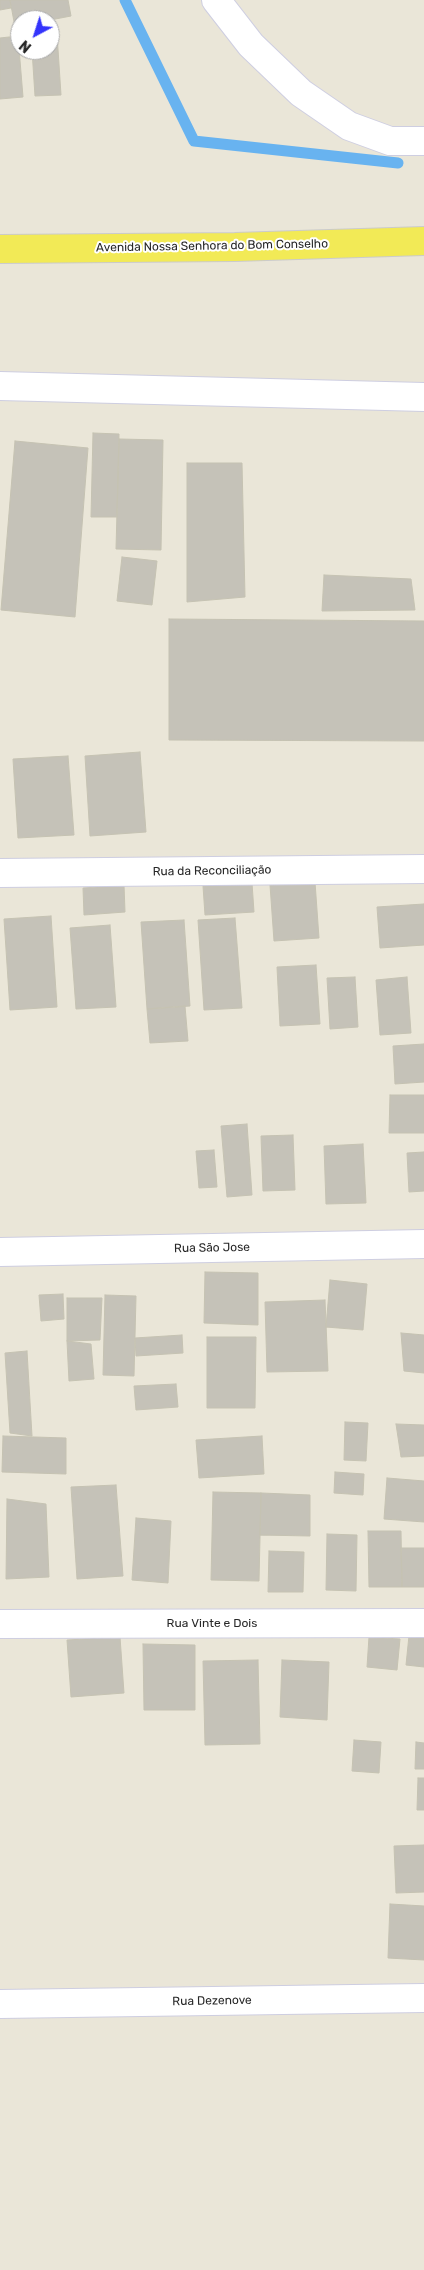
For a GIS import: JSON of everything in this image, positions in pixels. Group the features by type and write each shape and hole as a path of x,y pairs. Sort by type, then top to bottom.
{"main road":[{"name":"Avenida Nossa Senhora do Bom Conselho","path":"0,249 235,248 424,241"}],"street":[{"path":"216,0 252,45 301,93 349,126 390,141 424,141"},
{"path":"0,386 424,397"},
{"name":"Rua da Reconciliação","path":"0,873 424,869"},
{"name":"Rua São Jose","path":"0,1252 424,1244"},
{"name":"Rua Vinte e Dois","path":"0,1624 424,1623"},
{"name":"Rua Dezenove","path":"0,2004 424,1998"}],"building":[{"path":"0,0 10,0 11,8 0,10"},
{"path":"10,0 68,0 71,16 60,18 60,10 12,10"},
{"path":"10,37 10,60 20,60 23,97 0,99 0,38"},
{"path":"33,60 59,60 61,95 35,96"},
{"path":"93,433 119,434 117,517 91,517"},
{"path":"119,439 163,440 161,550 116,549"},
{"path":"15,441 88,448 75,617 1,610"},
{"path":"187,463 242,463 245,597 187,602"},
{"path":"122,557 157,561 152,605 117,601"},
{"path":"324,575 411,579 415,610 322,611"},
{"path":"169,619 424,621 424,741 169,740"},
{"path":"140,752 146,832 90,836 85,756"},
{"path":"68,756 74,835 18,838 13,759"},
{"path":"315,882 319,938 274,941 270,885"},
{"path":"252,883 254,912 205,915 203,886"},
{"path":"124,885 125,912 84,915 83,888"},
{"path":"424,904 424,945 380,948 377,907"},
{"path":"51,916 57,1007 10,1010 4,919"},
{"path":"235,918 242,1008 204,1010 198,920"},
{"path":"184,920 190,1006 147,1009 141,922"},
{"path":"110,925 116,1007 76,1009 70,928"},
{"path":"316,965 320,1024 280,1026 277,967"},
{"path":"355,977 358,1027 330,1029 327,978"},
{"path":"407,977 411,1033 380,1035 376,980"},
{"path":"185,1006 188,1041 150,1043 147,1009"},
{"path":"424,1044 424,1082 395,1084 393,1046"},
{"path":"390,1095 424,1095 424,1133 389,1133"},
{"path":"247,1124 252,1195 227,1197 221,1126"},
{"path":"293,1135 295,1190 263,1191 261,1136"},
{"path":"363,1144 366,1203 326,1204 324,1146"},
{"path":"214,1150 217,1187 199,1188 196,1151"},
{"path":"424,1152 424,1191 409,1192 407,1153"},
{"path":"205,1272 258,1273 258,1325 204,1323"},
{"path":"330,1280 367,1284 363,1330 326,1327"},
{"path":"63,1294 64,1319 41,1321 39,1295"},
{"path":"105,1295 136,1296 134,1376 103,1375"},
{"path":"67,1298 102,1298 100,1340 67,1341"},
{"path":"325,1300 328,1371 267,1372 265,1302"},
{"path":"401,1333 424,1335 424,1373 404,1371"},
{"path":"182,1335 183,1353 136,1356 135,1338"},
{"path":"207,1337 256,1337 255,1408 207,1408"},
{"path":"67,1341 91,1344 94,1379 69,1381"},
{"path":"27,1351 32,1436 10,1433 5,1353"},
{"path":"176,1384 178,1407 136,1410 134,1386"},
{"path":"345,1422 368,1423 366,1461 344,1460"},
{"path":"396,1424 424,1425 424,1456 401,1457"},
{"path":"3,1436 66,1438 66,1474 2,1472"},
{"path":"262,1436 264,1474 199,1478 196,1440"},
{"path":"335,1472 364,1474 363,1495 334,1493"},
{"path":"387,1478 424,1481 424,1522 384,1519"},
{"path":"116,1485 123,1576 77,1579 71,1487"},
{"path":"213,1492 261,1493 259,1581 211,1580"},
{"path":"261,1493 310,1495 310,1536 260,1535"},
{"path":"7,1499 46,1504 49,1577 6,1579"},
{"path":"136,1518 171,1521 168,1583 132,1580"},
{"path":"368,1531 401,1531 402,1587 369,1587"},
{"path":"327,1534 357,1535 356,1591 326,1590"},
{"path":"401,1548 424,1548 424,1587 402,1587"},
{"path":"269,1551 304,1552 303,1592 268,1592"},
{"path":"410,1626 424,1627 424,1667 406,1665"},
{"path":"120,1637 124,1693 71,1697 67,1640"},
{"path":"369,1637 400,1639 397,1670 367,1667"},
{"path":"143,1644 195,1645 195,1710 144,1710"},
{"path":"258,1660 260,1744 205,1745 203,1661"},
{"path":"282,1660 329,1662 327,1720 280,1717"},
{"path":"354,1740 381,1742 379,1773 352,1771"},
{"path":"416,1742 424,1743 424,1769 415,1769"},
{"path":"418,1778 424,1778 424,1810 417,1810"},
{"path":"424,1845 424,1892 396,1893 394,1846"},
{"path":"390,1904 424,1906 424,1960 388,1958"}],"waterway":[{"path":"125,0 194,141 398,163"}]}
